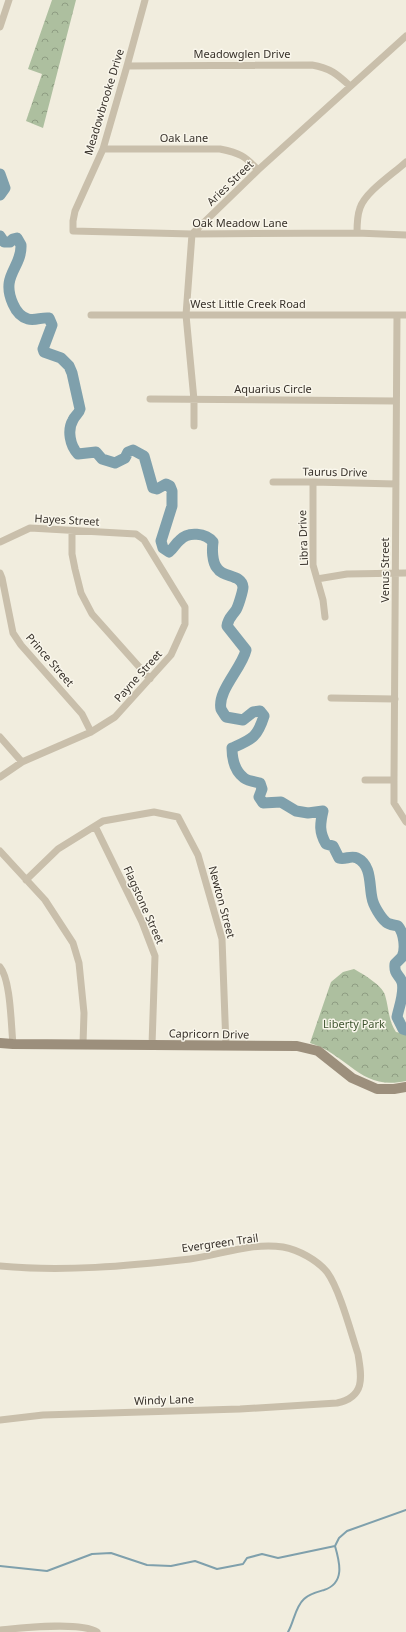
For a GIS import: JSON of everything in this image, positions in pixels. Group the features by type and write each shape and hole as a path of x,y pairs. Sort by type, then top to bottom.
{"street":[{"path":"1,22 9,0"},
{"name":"Meadowbrooke Drive","path":"73,231 75,211 103,148 145,0"},
{"name":"Aries Street","path":"192,234 258,170 406,36"},
{"name":"Meadowglen Drive","path":"127,66 312,65 324,67 335,72 350,86"},
{"name":"Oak Lane","path":"103,148 220,149 233,151 246,157 258,170"},
{"path":"357,233 359,209 362,203 372,192 406,162"},
{"name":"Oak Meadow Lane","path":"73,231 192,234 357,233 406,235"},
{"path":"192,234 186,314 194,400 194,426"},
{"name":"West Little Creek Road","path":"91,314 406,315"},
{"name":"Venus Street","path":"397,315 394,803 406,822"},
{"name":"Aquarius Circle","path":"150,399 396,400"},
{"name":"Taurus Drive","path":"273,482 396,484"},
{"name":"Libra Drive","path":"313,482 313,565 325,617"},
{"name":"Hayes Street","path":"0,542 30,528 136,534"},
{"path":"72,531 72,554 75,569 81,593 92,614 150,679"},
{"name":"Payne Street","path":"0,777 22,762 91,732 115,717 171,655 185,624 185,608 144,540 136,534"},
{"path":"317,579 346,574 406,573"},
{"name":"Prince Street","path":"0,574 13,633 21,645 82,714 91,732"},
{"path":"331,698 395,699"},
{"path":"0,737 22,762"},
{"path":"365,780 394,780"},
{"name":"Newton Street","path":"95,826 103,821 154,812 178,817 198,855 222,939 226,1046"},
{"path":"26,880 58,849 95,826"},
{"name":"Flagstone Street","path":"95,826 142,922 155,956 152,1045"},
{"path":"0,851 45,900 72,943 79,963 84,1012 83,1044"},
{"path":"0,967 4,971 10,1003 13,1044"},
{"name":"Capricorn Drive","path":"0,1043 297,1046 318,1051 352,1078 377,1088 394,1089 406,1087"},
{"name":"Evergreen Trail","path":"0,1266 48,1268 90,1267 191,1258 248,1248 265,1247 283,1247 300,1252 315,1261 327,1272 340,1302 358,1354 360,1376 357,1392 354,1396 345,1401 329,1403"},
{"name":"Windy Lane","path":"0,1420 43,1415 240,1409 329,1403"},
{"path":"0,1630 61,1625 92,1629 97,1632"}],"green space":[{"path":"52,0 76,0 43,128 26,121 42,74 28,69"},
{"name":"Liberty Park","path":"354,969 372,980 380,987 385,995 393,1027 396,1032 406,1034 406,1081 390,1083 377,1081 366,1077 335,1055 310,1043 331,982 343,972"}],"waterway":[{"path":"0,174 5,188 0,195"},
{"path":"0,236 4,242 10,242 17,238 21,245 18,260 12,272 9,286 14,307 21,315 28,319 33,320 49,318 52,325 43,349 44,352 61,358 69,366 72,373 80,409 70,428 70,438 75,451 78,454 96,452 102,459 115,463 125,458 128,452 133,450 144,456 153,488 157,489 166,484 170,486 172,491 172,506 161,541 163,548 169,552 183,537 192,534 202,535 213,542 213,559 217,568 223,573 236,578 242,583 243,589 239,602 236,610 229,619 227,626 246,650 244,657 226,687 221,702 221,709 226,717 243,720 253,712 260,711 264,716 259,729 253,737 232,748 235,764 238,772 244,778 260,783 262,789 259,797 263,803 281,802 296,811 308,813 323,811 321,828 322,836 326,844 333,846 339,858 355,857 362,861 365,865 368,870 371,893 376,908 386,922 398,926 403,937 403,954 395,964 395,968 403,986 397,1017 403,1029 406,1030"},
{"path":"288,1632 301,1602 311,1594 331,1587 335,1583 339,1572 335,1546 339,1538 347,1531 406,1510"},
{"path":"0,1566 47,1571 92,1554 111,1553 147,1565 171,1566 195,1561 217,1569 243,1564 247,1558 262,1554 278,1558 335,1546"}]}
